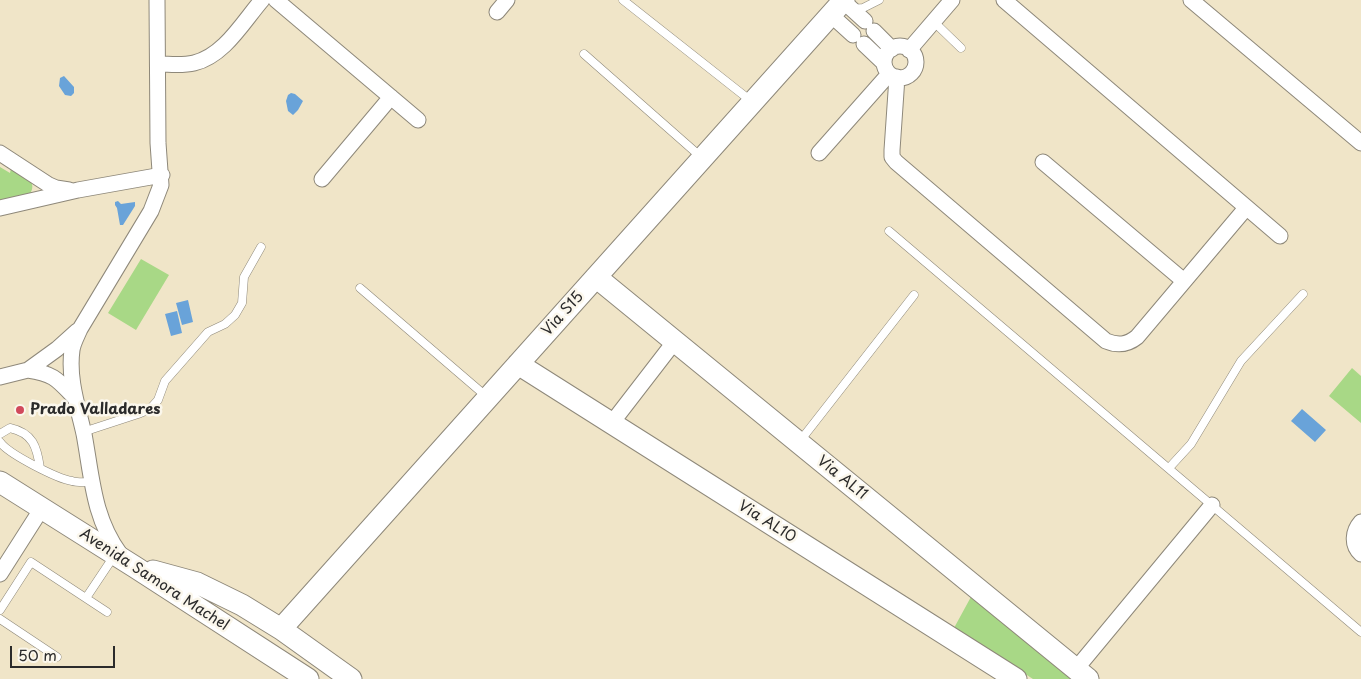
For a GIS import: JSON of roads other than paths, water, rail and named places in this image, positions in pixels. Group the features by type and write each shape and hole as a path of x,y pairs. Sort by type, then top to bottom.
{"street":[{"path":"158,0 158,143 162,175 161,185 151,211 80,329 72,350 75,398 98,511 105,532 124,560 196,583 242,605 281,629 351,679"},
{"path":"158,64 193,63 210,57 225,45 262,0"},
{"path":"276,0 418,120"},
{"path":"910,50 952,0"},
{"path":"1004,0 1280,236"},
{"path":"1191,0 1361,143"},
{"path":"842,6 869,26 892,49"},
{"path":"842,6 858,39 890,71 905,77 914,69 914,56 910,50 899,46 888,52 890,71 892,157 1106,341 1121,345 1132,341 1246,208"},
{"name":"Via S15","path":"281,629 753,102 842,6"},
{"path":"819,153 890,71"},
{"path":"322,179 391,97"},
{"path":"0,153 56,188 78,190"},
{"path":"1043,162 1184,281"},
{"path":"0,208 78,190 162,175"},
{"path":"31,201 39,191 37,177"},
{"name":"Via AL11","path":"596,277 1082,674"},
{"path":"0,377 28,370 80,329"},
{"path":"611,424 675,341"},
{"name":"Via AL10","path":"518,364 1016,679"},
{"path":"28,370 51,375 58,379 75,398"},
{"name":"Avenida Samora Machel","path":"0,482 308,679"},
{"path":"1082,674 1212,505"},
{"path":"0,574 42,508"},
{"path":"1361,522 1357,526 1354,539 1357,550 1361,554"}],"lane":[{"path":"623,0 753,102"},
{"path":"842,6 863,8 879,0"},
{"path":"933,22 961,48"},
{"path":"584,54 702,159"},
{"path":"889,231 1361,632"},
{"path":"83,432 138,414 150,408 158,400 165,381 208,332 225,324 235,315 242,302 244,277 261,247"},
{"path":"360,288 488,398"},
{"path":"1169,468 1191,444 1241,361 1303,294"},
{"path":"799,442 914,295"},
{"path":"0,434 10,428 17,430 32,440 40,468"},
{"path":"0,442 7,450 40,468 71,481 92,482"},
{"path":"86,598 124,560"},
{"path":"0,610 31,562 107,612"},
{"path":"0,619 57,657"}],"water":[{"path":"64,76 74,87 74,93 71,96 65,95 59,86 60,78"},
{"path":"291,93 303,101 293,115 288,111 286,101"},
{"path":"118,201 121,204 135,202 135,206 123,225 120,225 115,205 115,202"},
{"path":"188,300 193,322 182,325 176,303"},
{"path":"177,311 182,333 171,336 165,314"},
{"path":"1302,409 1326,430 1315,442 1291,421"}],"place":[{"name":"Prado Valladares","path":"20,410"}]}
